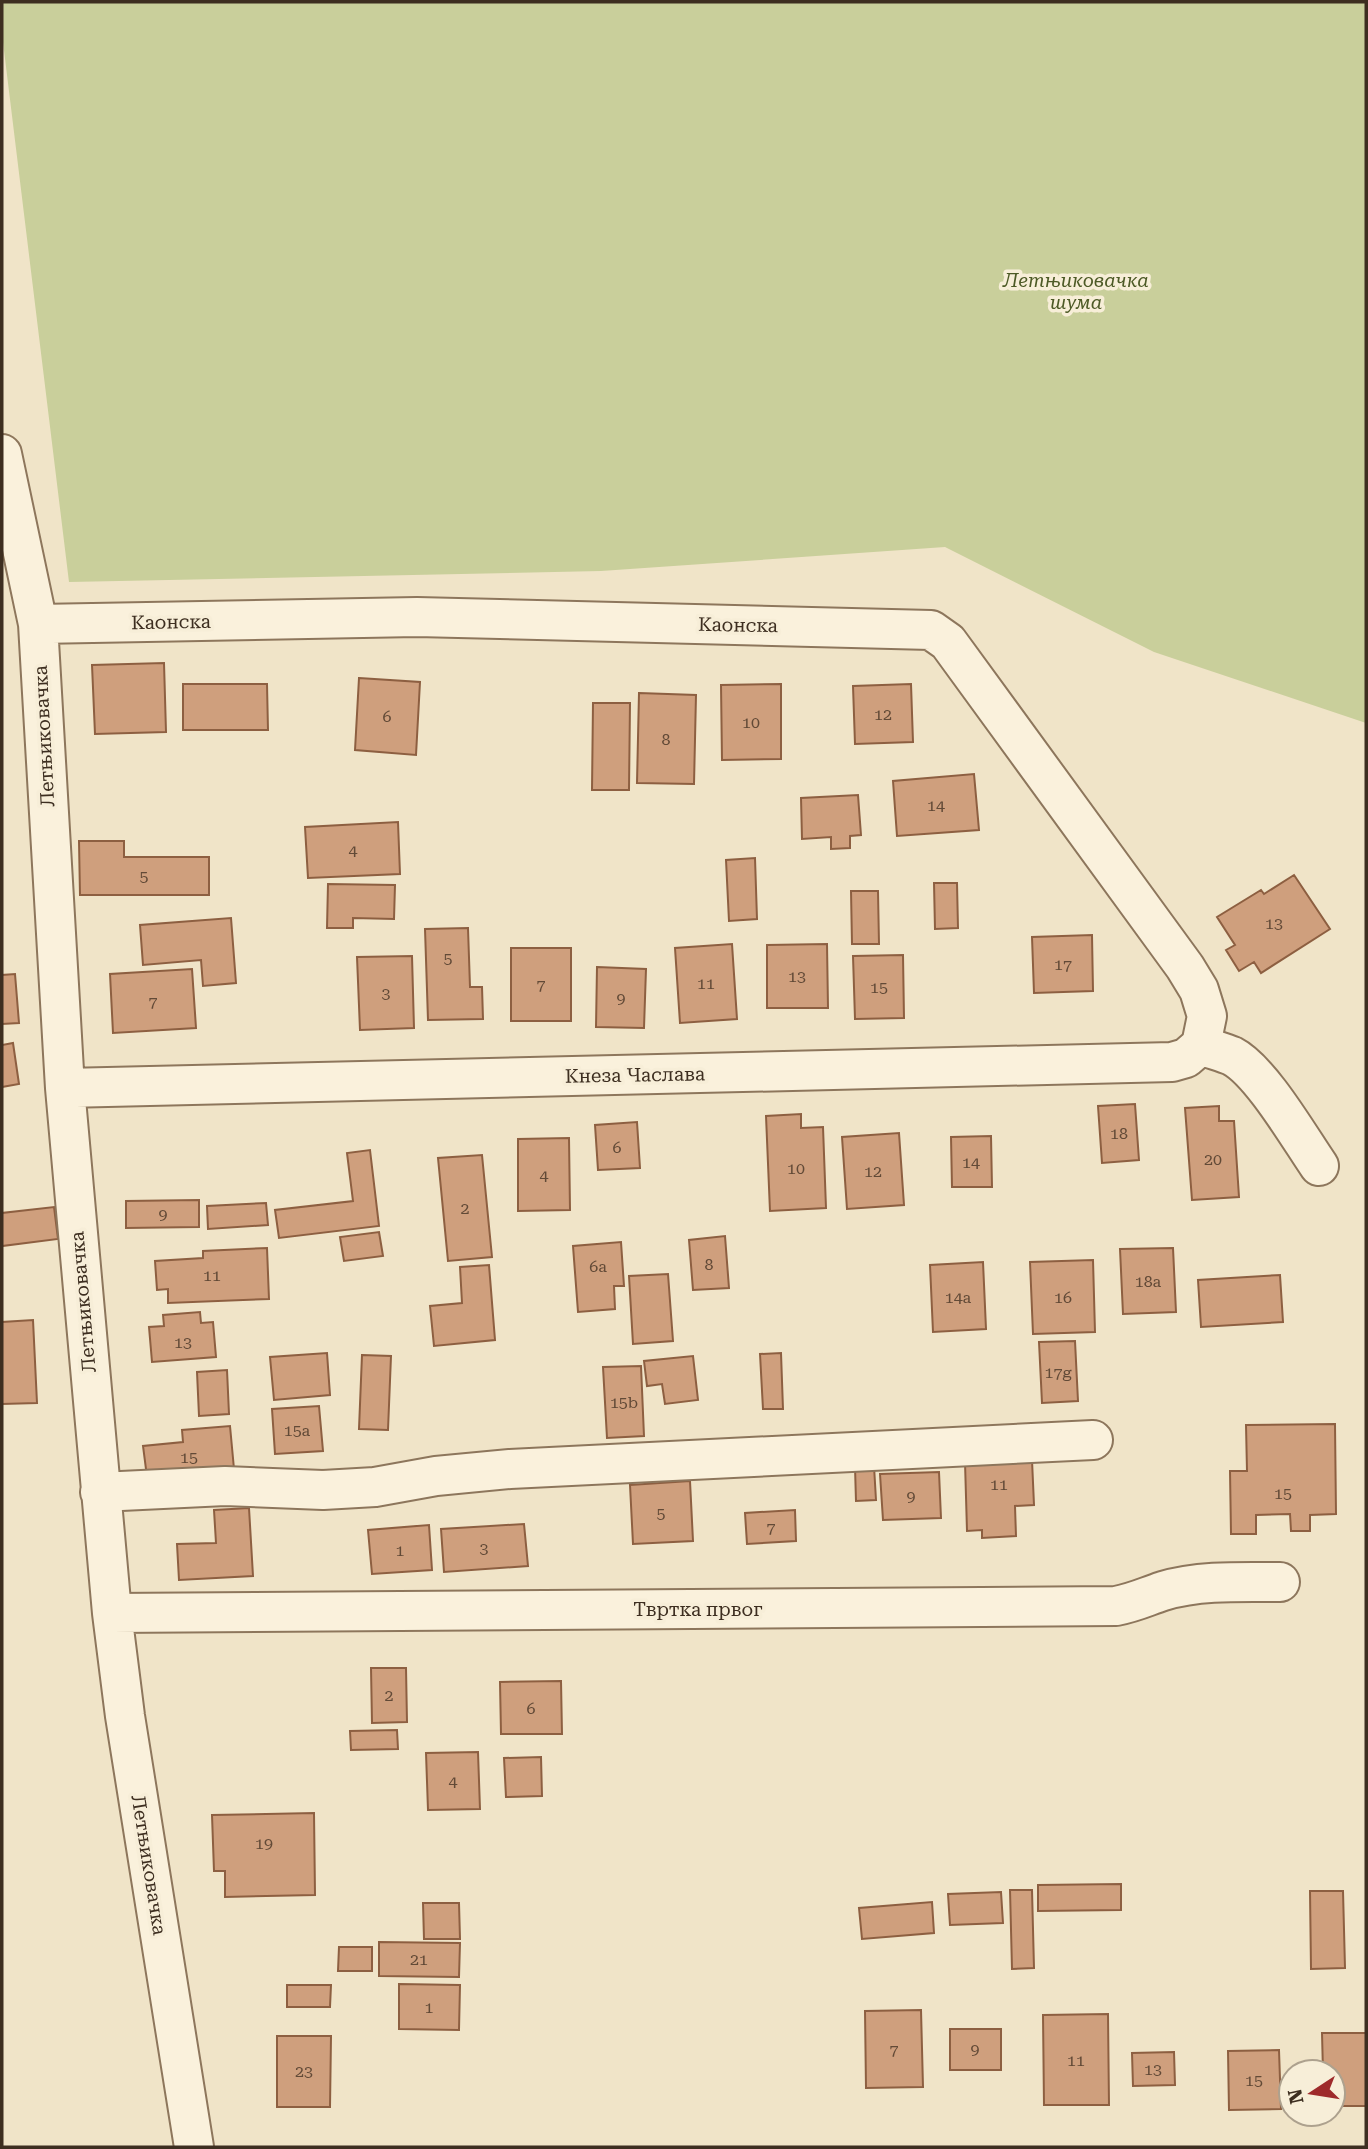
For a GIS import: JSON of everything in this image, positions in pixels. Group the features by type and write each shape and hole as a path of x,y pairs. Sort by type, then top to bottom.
{"street":[{"name":"Летњиковачка","path":"2,454 38,625 65,1088 112,1614 125,1716 194,2147"},
{"name":"Каонска","path":"38,625 417,617 931,630 948,642 1185,968 1199,990 1207,1016 1201,1045"},
{"name":"Кнеза Часлава","path":"65,1088 1172,1062 1186,1058 1201,1045"},
{"path":"1201,1045 1233,1057 1245,1065 1261,1083 1320,1166"},
{"path":"100,1492 225,1486 323,1490 375,1487 436,1476 510,1469 1093,1440"},
{"name":"Твртка првог","path":"112,1614 1116,1606 1139,1602 1164,1591 1211,1583 1280,1582"}],"green space":[{"name":"Летњиковачка шума","path":"2,2 1366,2 1366,723 1154,652 945,547 601,571 69,582 2,34"}],"building":[{"path":"164,663 166,732 95,734 92,665"},
{"path":"359,678 420,682 416,755 355,750"},
{"path":"183,684 267,684 268,730 183,730"},
{"path":"781,684 781,759 722,760 721,685"},
{"path":"911,684 913,742 855,744 853,686"},
{"path":"639,693 696,695 694,784 637,783"},
{"path":"593,703 630,703 629,790 592,790"},
{"path":"974,774 979,830 897,836 893,781"},
{"path":"858,795 861,835 850,836 850,848 831,849 831,837 802,839 801,798"},
{"path":"398,822 400,874 308,878 305,827"},
{"path":"79,841 124,841 124,857 209,857 209,895 80,895"},
{"path":"755,858 757,919 729,921 726,860"},
{"path":"1294,875 1330,929 1261,973 1254,962 1239,971 1226,950 1235,945 1217,917 1261,890 1264,894"},
{"path":"934,883 957,883 958,928 935,929"},
{"path":"328,884 395,885 394,919 353,918 353,928 327,928"},
{"path":"851,891 878,891 879,944 852,944"},
{"path":"231,918 236,983 203,986 201,960 143,965 140,925"},
{"path":"468,928 470,987 482,987 483,1019 428,1020 425,929"},
{"path":"1092,935 1093,991 1034,993 1032,937"},
{"path":"732,944 737,1019 680,1023 675,948"},
{"path":"827,944 828,1008 767,1008 767,945"},
{"path":"511,948 571,948 571,1021 511,1021"},
{"path":"903,955 904,1018 855,1019 853,956"},
{"path":"412,956 414,1028 360,1030 357,957"},
{"path":"597,967 646,969 644,1028 596,1027"},
{"path":"192,969 196,1028 113,1033 110,974"},
{"path":"15,974 19,1023 2,1024 2,975"},
{"path":"13,1043 19,1084 2,1087 2,1045"},
{"path":"1135,1104 1139,1160 1102,1163 1098,1106"},
{"path":"1219,1106 1219,1121 1234,1121 1239,1197 1192,1200 1185,1108"},
{"path":"801,1114 801,1128 823,1127 826,1208 770,1211 766,1116"},
{"path":"637,1122 640,1168 598,1170 595,1125"},
{"path":"899,1133 904,1205 847,1209 842,1137"},
{"path":"991,1136 992,1187 952,1187 951,1137"},
{"path":"569,1138 570,1210 518,1211 518,1139"},
{"path":"370,1150 379,1226 279,1238 275,1210 353,1201 347,1153"},
{"path":"482,1155 492,1257 448,1261 438,1158"},
{"path":"199,1200 199,1227 126,1228 126,1201"},
{"path":"266,1203 268,1225 208,1229 207,1206"},
{"path":"54,1207 58,1239 2,1246 2,1213"},
{"path":"379,1232 383,1256 344,1261 340,1237"},
{"path":"725,1236 729,1288 693,1290 689,1240"},
{"path":"621,1242 624,1286 614,1286 615,1309 578,1312 573,1246"},
{"path":"267,1248 269,1299 168,1303 168,1289 157,1290 155,1261 203,1258 203,1251"},
{"path":"1173,1248 1176,1312 1123,1314 1120,1249"},
{"path":"1093,1260 1095,1332 1033,1334 1030,1262"},
{"path":"983,1262 986,1329 933,1332 930,1265"},
{"path":"489,1265 495,1340 434,1346 430,1306 462,1303 460,1267"},
{"path":"668,1274 673,1341 633,1344 629,1276"},
{"path":"1280,1275 1283,1322 1201,1327 1198,1280"},
{"path":"200,1312 201,1323 213,1322 216,1357 152,1362 149,1327 164,1326 163,1315"},
{"path":"33,1320 37,1403 2,1404 2,1322"},
{"path":"1075,1341 1078,1401 1042,1403 1039,1342"},
{"path":"327,1353 330,1395 274,1400 270,1357"},
{"path":"781,1353 783,1409 763,1409 760,1354"},
{"path":"362,1355 391,1356 388,1430 359,1429"},
{"path":"693,1356 698,1400 665,1404 662,1384 647,1386 644,1361"},
{"path":"641,1366 644,1436 607,1438 603,1367"},
{"path":"227,1370 229,1414 199,1416 197,1372"},
{"path":"319,1406 323,1451 275,1454 272,1409"},
{"path":"1335,1424 1336,1514 1310,1515 1310,1531 1291,1531 1290,1514 1256,1515 1256,1534 1231,1534 1230,1471 1247,1471 1246,1425"},
{"path":"230,1426 234,1469 147,1477 143,1446 183,1442 182,1430"},
{"path":"1032,1460 1034,1505 1015,1506 1016,1536 982,1538 982,1530 967,1531 965,1462"},
{"path":"874,1466 876,1500 856,1501 855,1467"},
{"path":"939,1472 941,1518 883,1520 880,1474"},
{"path":"690,1481 693,1541 633,1544 630,1485"},
{"path":"249,1508 253,1576 179,1580 177,1544 216,1543 214,1510"},
{"path":"795,1510 796,1541 747,1544 745,1513"},
{"path":"524,1524 528,1566 444,1572 441,1529"},
{"path":"429,1525 432,1570 372,1574 368,1530"},
{"path":"371,1668 406,1668 407,1722 372,1723"},
{"path":"561,1681 562,1734 501,1734 500,1682"},
{"path":"397,1730 398,1749 351,1750 350,1731"},
{"path":"478,1752 480,1809 428,1810 426,1753"},
{"path":"541,1757 542,1796 506,1797 504,1758"},
{"path":"314,1813 315,1895 225,1897 225,1871 214,1871 212,1815"},
{"path":"1121,1884 1121,1910 1038,1911 1038,1885"},
{"path":"1010,1890 1032,1890 1034,1968 1012,1969"},
{"path":"1310,1891 1343,1891 1345,1968 1311,1969"},
{"path":"1001,1892 1003,1923 950,1925 948,1894"},
{"path":"932,1902 934,1933 862,1939 859,1908"},
{"path":"423,1903 459,1903 460,1939 424,1939"},
{"path":"379,1942 460,1943 459,1977 379,1976"},
{"path":"339,1947 372,1947 372,1971 338,1971"},
{"path":"399,1984 460,1985 459,2030 399,2029"},
{"path":"287,1985 331,1985 330,2007 287,2007"},
{"path":"921,2010 923,2087 866,2088 865,2011"},
{"path":"1108,2014 1109,2105 1044,2105 1043,2015"},
{"path":"950,2029 1001,2029 1001,2070 950,2070"},
{"path":"1322,2033 1366,2033 1366,2106 1347,2106 1347,2058 1323,2058"},
{"path":"277,2036 331,2036 330,2107 277,2107"},
{"path":"1279,2050 1277,2109 1229,2110 1228,2051"},
{"path":"1174,2052 1175,2085 1133,2086 1132,2053"}]}
